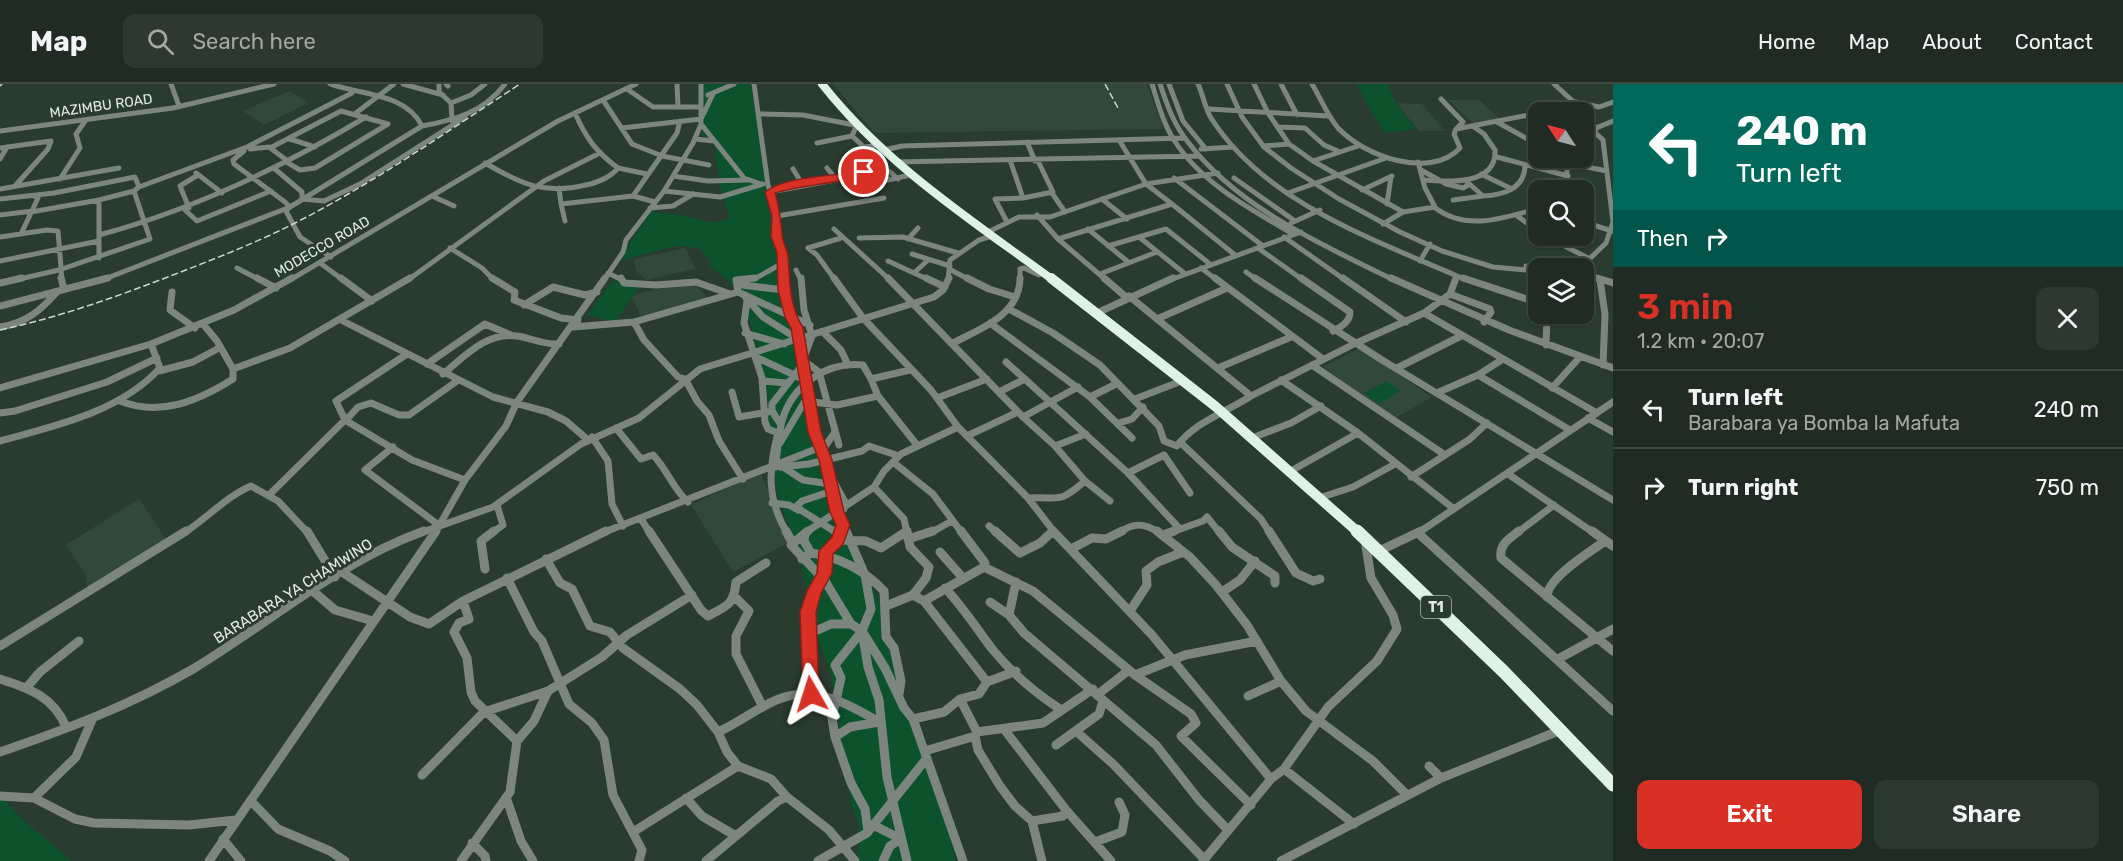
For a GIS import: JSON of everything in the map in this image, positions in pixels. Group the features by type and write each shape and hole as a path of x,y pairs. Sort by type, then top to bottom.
{"highway":[{"name":"T1","path":"822,84 855,126 893,163 1184,380 1322,497 1561,730 1613,785"}],"street":[{"path":"171,84 179,106"},
{"name":"MAZIMBU ROAD","path":"0,131 179,106 274,84"},
{"path":"330,84 352,93 404,105 415,113 422,126"},
{"path":"356,112 394,84"},
{"path":"402,84 443,95"},
{"path":"418,88 437,84 439,92 451,103 452,121"},
{"path":"451,103 471,95 485,84"},
{"path":"302,199 324,201 360,184 497,97 505,84"},
{"name":"MODECCO ROAD","path":"0,388 151,344 195,328 276,288 485,163 575,113 636,84"},
{"path":"677,84 678,106"},
{"path":"706,84 701,84 699,103 701,121 746,180"},
{"path":"716,84 731,85"},
{"path":"754,84 760,114 767,187 777,216 776,236 781,246 784,290 790,317 797,328 803,332 811,330"},
{"path":"1152,84 1163,117 1174,139 1189,157 1207,176 1265,218 1293,234"},
{"path":"1160,84 1172,117 1184,138 1218,173 1272,214 1292,223 1320,210"},
{"path":"1169,84 1183,121 1206,149"},
{"path":"1192,84 1198,84 1209,115 1233,147 1288,193 1396,252 1457,276 1528,299"},
{"path":"1227,84 1238,111 1263,146 1313,183 1383,224 1430,244 1485,265 1502,269 1528,269"},
{"path":"1254,84 1268,113 1289,144 1335,175 1403,212"},
{"path":"1281,84 1297,115"},
{"path":"1312,84 1324,103 1328,116 1358,146 1376,155 1418,162 1441,161 1454,156 1460,148 1454,134 1462,122 1441,99"},
{"path":"1554,84 1578,102"},
{"path":"627,89 649,106 678,106 699,103 731,85"},
{"path":"0,215 99,200 137,189 190,168 238,153 352,93"},
{"path":"209,861 309,720 373,621 440,526 465,480 506,426 517,402 576,324 623,252 626,240 664,191 695,138 713,94"},
{"path":"603,100 620,122 632,144 662,156 709,165"},
{"path":"1594,106 1599,107 1613,102"},
{"path":"1209,110 1328,116"},
{"path":"247,148 270,148 342,111 356,112 388,124 315,168 300,170 270,148"},
{"path":"575,113 586,139 598,154 618,168 647,174"},
{"path":"760,114 803,115 855,126 852,136"},
{"path":"1456,129 1528,116"},
{"path":"0,261 59,250 187,209 289,162 366,117"},
{"path":"384,121 392,117"},
{"path":"0,306 121,273 221,236 290,207 422,126 465,117"},
{"path":"1163,117 1172,117"},
{"path":"60,179 80,148 76,134 86,120"},
{"path":"622,128 680,121 701,121"},
{"path":"633,196 677,133 680,121"},
{"path":"1497,122 1528,139"},
{"path":"1596,129 1613,122"},
{"path":"1565,246 1590,258 1606,243 1612,231 1613,216 1603,141 1594,126"},
{"path":"1278,127 1305,128 1324,145 1338,151"},
{"path":"1474,127 1494,147 1497,157"},
{"path":"852,136 864,147 877,149 902,146 1184,138"},
{"path":"817,143 852,136"},
{"path":"695,138 714,141"},
{"path":"290,139 315,147"},
{"path":"1119,140 1146,184 1235,255"},
{"path":"0,159 3,148 51,141 48,149 15,186"},
{"path":"1027,142 1052,193 1065,212"},
{"path":"1263,146 1289,144"},
{"path":"1313,161 1358,146"},
{"path":"1194,149 1233,147"},
{"path":"1604,148 1613,150"},
{"path":"238,153 233,160 234,165 290,207"},
{"path":"233,369 290,348 341,320 422,271 450,248 544,181 598,154"},
{"path":"893,163 1199,156"},
{"path":"1288,193 1389,157"},
{"path":"1497,157 1568,176"},
{"path":"1420,170 1459,188 1481,174 1497,157"},
{"path":"1010,160 1023,198"},
{"path":"1418,162 1434,207 1457,222 1516,215 1528,211"},
{"path":"485,163 508,176 537,187 559,188 598,183 611,178 618,168"},
{"path":"1453,200 1512,189 1522,181 1525,165"},
{"path":"1594,167 1607,171"},
{"path":"0,189 119,168"},
{"path":"190,168 222,193"},
{"path":"827,168 835,178"},
{"path":"1567,180 1568,168"},
{"path":"275,169 302,192 302,199"},
{"path":"793,169 801,182"},
{"path":"664,191 720,197 767,187 889,171 898,179"},
{"path":"888,261 945,287 950,260 1007,222 1019,217 1037,215 1050,217 1146,184 1218,173"},
{"path":"1481,174 1512,189"},
{"path":"198,175 179,188 187,209 197,221 271,191"},
{"path":"866,185 910,175"},
{"path":"673,176 708,181 746,180 767,187"},
{"path":"0,200 34,196 129,177 136,178 143,224 150,239 99,258 0,284"},
{"path":"1192,192 1199,177"},
{"path":"1362,190 1391,177 1387,204"},
{"path":"1174,178 1260,247 1350,312 1350,317 1345,324 1333,331"},
{"path":"1234,178 1301,232 1439,303 1484,322 1613,368"},
{"path":"740,192 746,180"},
{"path":"1423,180 1443,182"},
{"path":"1466,182 1483,196"},
{"path":"559,188 565,221"},
{"path":"1007,222 1000,213 995,199 1023,198 1052,193"},
{"path":"561,204 633,196 653,205 673,206 693,195"},
{"path":"21,234 38,198 34,196"},
{"path":"432,196 454,206"},
{"path":"777,216 884,198"},
{"path":"1102,199 1126,219"},
{"path":"99,200 99,258"},
{"path":"1058,239 1172,204"},
{"path":"290,207 286,211 293,218 297,232 304,241 331,256"},
{"path":"1383,224 1403,212 1434,207"},
{"path":"1265,218 1272,214"},
{"path":"1037,215 1058,239 1251,396"},
{"path":"1516,215 1528,224"},
{"path":"1594,225 1612,231"},
{"path":"908,239 918,228"},
{"path":"834,229 841,238 879,269 953,343 1020,415 1055,446 1085,481 1110,501"},
{"path":"1088,229 1127,261"},
{"path":"0,237 56,230 60,234 61,290"},
{"path":"1108,246 1168,230 1210,264"},
{"path":"1097,313 1184,273 1301,232"},
{"path":"212,244 221,236"},
{"path":"859,238 888,236 908,239 958,253"},
{"path":"1139,237 1184,273"},
{"path":"1284,237 1406,322"},
{"path":"841,238 808,248 818,255 863,318 937,398 958,427 1028,498 1053,531 1130,611 1271,779"},
{"path":"1420,261 1430,244"},
{"path":"450,248 482,268 496,282 515,292 514,300 576,324 634,322 730,294"},
{"path":"1100,274 1127,261 1157,252"},
{"path":"912,254 950,268 989,289 1015,297"},
{"path":"914,273 928,260"},
{"path":"320,263 372,301"},
{"path":"1519,268 1528,266"},
{"path":"237,268 276,288"},
{"path":"775,468 780,443 779,429 768,412 763,381 756,356 745,333 743,318 744,295 760,276 782,268"},
{"path":"953,343 990,323 1009,309 1019,289 1020,269 1024,268 1039,275 1042,272"},
{"path":"1201,268 1323,359"},
{"path":"779,429 769,430 765,425 768,412 803,360 811,330 804,310 801,279 796,270"},
{"path":"1246,272 1333,331 1439,392 1613,500"},
{"path":"608,273 620,278 624,283 656,285 696,282 730,294 744,295 811,330"},
{"path":"760,276 767,288"},
{"path":"1009,309 1053,333 1100,365 1159,426 1164,441 1178,446 1193,428 1236,407 1251,396 1354,344 1424,313 1450,294 1457,276"},
{"path":"1594,278 1613,283"},
{"path":"1600,280 1605,314 1603,365"},
{"path":"524,305 553,287 585,294 597,292"},
{"name":"BARABARA YA CHAMWINO","path":"0,752 66,727 92,720 136,701 195,668 339,574 394,544 496,505 590,438 639,417 700,369 756,356 798,339 811,330 823,332 934,297 945,287"},
{"path":"744,295 767,288 784,290"},
{"path":"1157,319 1227,288"},
{"path":"0,327 30,319 61,290"},
{"path":"172,291 170,310 182,321 195,328"},
{"path":"1450,294 1490,309 1491,312 1484,322"},
{"path":"744,295 758,301"},
{"path":"744,295 763,317 798,339"},
{"path":"1424,313 1597,413"},
{"path":"743,318 763,317"},
{"path":"341,320 442,374 493,398 533,406 566,421 590,438 608,461 611,473 612,504 623,526"},
{"path":"634,322 644,340 678,377 685,379 697,401 709,415 719,441 743,479"},
{"path":"990,323 1078,387 1119,423 1132,438"},
{"path":"120,401 143,409 170,409 233,379 233,369 217,341 203,324"},
{"path":"427,364 485,324 500,335"},
{"path":"1546,345 1547,324"},
{"path":"764,337 780,329 789,331 797,328"},
{"path":"797,328 808,378 814,432 826,460 831,488 841,510 843,525 866,575 871,609 862,631 835,665 841,678 832,718 835,737 851,783 865,809 872,829"},
{"path":"823,332 841,350 848,365"},
{"path":"745,333 784,344"},
{"path":"442,374 476,345 500,335 511,335 549,345 559,344"},
{"path":"1397,368 1461,336"},
{"path":"1218,368 1291,337"},
{"path":"151,344 159,371"},
{"path":"0,441 120,401 159,371 192,362 219,348"},
{"path":"407,354 337,399 346,420 412,460 465,480"},
{"path":"756,356 794,376 820,382"},
{"path":"1552,388 1580,357"},
{"path":"0,413 15,411 107,382 157,358"},
{"path":"1439,392 1478,375 1503,359"},
{"path":"803,360 819,372 820,382 829,405 826,408 839,445"},
{"path":"1006,362 1128,473 1179,528"},
{"path":"763,381 786,383 848,365 862,365 878,396 917,445"},
{"path":"1312,365 1445,455"},
{"path":"871,380 910,370"},
{"path":"1478,375 1570,430"},
{"path":"808,378 785,412 779,429 772,503 793,548 822,579 851,624 862,631 870,653 879,700 879,722 891,801 907,861"},
{"path":"937,398 987,379"},
{"path":"999,392 1025,379"},
{"path":"1135,399 1184,380"},
{"path":"1281,380 1358,433 1454,509"},
{"path":"269,495 358,407 371,403 399,415 409,415 457,381"},
{"path":"1090,397 1116,384"},
{"path":"968,436 1020,415 1078,387"},
{"path":"732,392 739,417 768,412 785,412"},
{"path":"780,443 794,423 801,404 810,401 829,405 878,396"},
{"path":"1379,551 1418,533 1613,402"},
{"path":"1252,438 1291,423 1321,406"},
{"path":"1119,423 1132,419 1143,407"},
{"path":"1588,418 1613,432"},
{"path":"1411,477 1478,434 1487,423"},
{"path":"792,542 874,487 884,471 896,459 917,445 941,437 958,427"},
{"path":"616,428 642,459 653,455 665,467 681,496 688,502"},
{"path":"0,646 206,519 241,490 250,486 269,495 318,543 339,574 388,600 410,617 426,624 433,622 463,601 591,537 775,468 820,447 828,442 835,432"},
{"path":"1291,471 1358,433"},
{"path":"1055,446 1086,434"},
{"path":"1180,442 1261,519 1296,573 1311,580 1320,579"},
{"path":"775,468 826,460 862,451 869,446 896,459 933,494 985,563 984,567"},
{"path":"393,447 365,470 440,526"},
{"path":"1128,473 1164,455 1190,493"},
{"path":"1322,497 1353,487 1395,464"},
{"path":"775,468 803,480 831,488"},
{"path":"827,470 844,502 841,510"},
{"path":"1508,474 1609,544 1562,573 1547,591 1547,597"},
{"path":"1028,498 1041,496 1047,499 1062,499 1085,481"},
{"path":"869,615 885,611 913,595 926,578 929,567 910,548 904,519 874,487"},
{"path":"777,517 831,488"},
{"path":"772,503 796,506 839,537 866,541 881,548 907,535 924,536 952,521"},
{"path":"1554,504 1514,534 1499,553 1501,558 1613,651"},
{"path":"485,569 481,542 503,525 496,505"},
{"path":"1163,536 1179,528 1203,521 1207,517 1232,547 1275,576 1275,583"},
{"path":"641,519 708,616 730,604 735,597 736,582 741,577 766,563"},
{"path":"1071,549 1092,538 1106,539 1127,527 1140,524 1149,526 1163,536 1183,552 1222,592 1257,641 1281,681 1306,711 1373,761 1407,795"},
{"path":"811,694 809,634 811,600 825,573 824,555 839,537 843,525"},
{"path":"989,526 1020,553 1040,543 1053,531"},
{"path":"805,533 804,541 811,553"},
{"path":"1418,533 1437,553 1558,659 1613,711"},
{"path":"1077,732 1113,764 1204,860 1271,779 1284,769 1318,718 1377,661 1397,629 1394,615 1371,578 1365,539"},
{"path":"940,552 962,577"},
{"path":"1130,611 1147,585 1146,571 1158,562 1183,552"},
{"path":"802,559 811,553 824,555 866,575 884,591 886,637 894,648 902,681 899,694"},
{"path":"546,559 560,583 572,589 590,626 610,632 617,642 680,689 697,705 718,732 727,752 738,766 771,779 845,847 855,861"},
{"path":"1222,592 1240,580 1255,561"},
{"path":"924,601 962,577 984,567"},
{"path":"984,567 992,573 1033,591 1132,672 1195,718 1196,723 1181,736 1251,805"},
{"path":"507,578 534,632 542,641 548,660 569,704 584,719 592,723 604,740 613,795 642,850 639,861"},
{"path":"1008,615 1016,582"},
{"path":"945,588 958,602 960,609 977,626 994,651 1043,698 1060,709"},
{"path":"313,591 335,610 373,621"},
{"path":"422,775 484,712 548,691 602,657 617,642 692,595"},
{"path":"913,595 924,601 987,682"},
{"path":"735,597 749,611 736,636 736,654 764,707"},
{"path":"463,601 469,619 459,624 454,632 461,639 470,671 472,694 484,712 510,731 517,741"},
{"path":"990,602 1008,615 1024,633 1156,745 1198,800 1228,830"},
{"path":"809,634 831,624 851,624"},
{"path":"1558,659 1613,629"},
{"path":"27,687 40,672 79,641"},
{"path":"818,861 833,850 845,847 872,829 926,754 976,734 1043,723 1060,709 1098,695 1132,672 1172,660 1257,641"},
{"path":"870,653 899,694 904,708 913,719 963,861"},
{"path":"913,719 944,712 960,699 978,694 987,682 1016,671"},
{"path":"0,679 27,687 47,699 64,720 66,727"},
{"path":"1248,696 1281,681"},
{"path":"461,861 501,804 507,800 512,788 517,741 534,721 548,691"},
{"path":"718,732 739,724 782,698 811,694 838,698 879,722"},
{"path":"1056,745 1099,714 1098,695"},
{"path":"960,699 976,734 978,750 1015,806 1032,821 1042,861"},
{"path":"34,798 70,769 80,753 92,720"},
{"path":"835,737 850,728 879,722"},
{"path":"1004,729 1066,810 1111,861"},
{"path":"1281,861 1441,778 1561,730"},
{"path":"633,832 738,766"},
{"path":"1429,766 1441,778"},
{"path":"1284,769 1354,824"},
{"path":"0,796 34,798 75,819 94,823 189,825 236,820"},
{"path":"705,861 778,801 788,797"},
{"path":"686,798 702,816 736,836"},
{"path":"507,800 521,841 533,861"},
{"path":"251,801 278,829 330,851 345,861"},
{"path":"1095,842 1102,837 1122,832 1125,815 1119,802"},
{"path":"1032,821 1063,816 1066,810"},
{"path":"872,829 901,839"},
{"path":"223,839 241,861"},
{"path":"883,861 890,846 901,839"},
{"path":"472,843 485,856 486,861"},
{"path":"845,847 845,861"}],"shaded area":[{"path":"833,84 1147,84 1163,129 874,133"},
{"path":"290,91 308,103 264,125 243,111"},
{"path":"1448,100 1479,100 1500,119 1474,124"},
{"path":"1396,103 1422,104 1445,131 1419,131"},
{"path":"685,248 696,269 646,280 636,271 634,259"},
{"path":"693,282 710,300 642,319 631,295"},
{"path":"1360,348 1432,397 1395,418 1323,367"},
{"path":"760,472 790,542 733,572 691,505"},
{"path":"139,499 167,541 91,589 86,584 86,576 66,545"}],"green space":[{"path":"703,84 750,84 775,217 784,296 795,339 758,350 747,312 738,292 731,283 709,267 711,262 699,248 675,246 617,262 652,210 709,222 723,221 729,217 721,192 713,138 701,135 704,122"},
{"path":"1356,84 1387,84 1397,105 1416,129 1384,133"},
{"path":"613,280 640,286 615,322 587,315"},
{"path":"796,341 837,508 878,598 908,712 943,812 956,861 858,861 859,826 851,804 830,669 820,647 796,545 780,504 773,470 778,445 768,422 768,400 758,352"},
{"path":"1387,381 1401,391 1379,404 1364,393"},
{"path":"0,795 22,819 72,861 0,861"}],"railway":[{"path":"0,330 109,299 219,257 280,230 324,208 381,174 520,84"},
{"path":"1105,84 1118,108"}],"route":[{"path":"811,694 808,664 808,612 814,591 825,573 824,555 838,540 843,525 837,512 826,460 814,432 797,328 790,317 784,290 781,264 783,259 781,246 776,236 777,216 770,192 801,182 848,177 864,172"}]}
